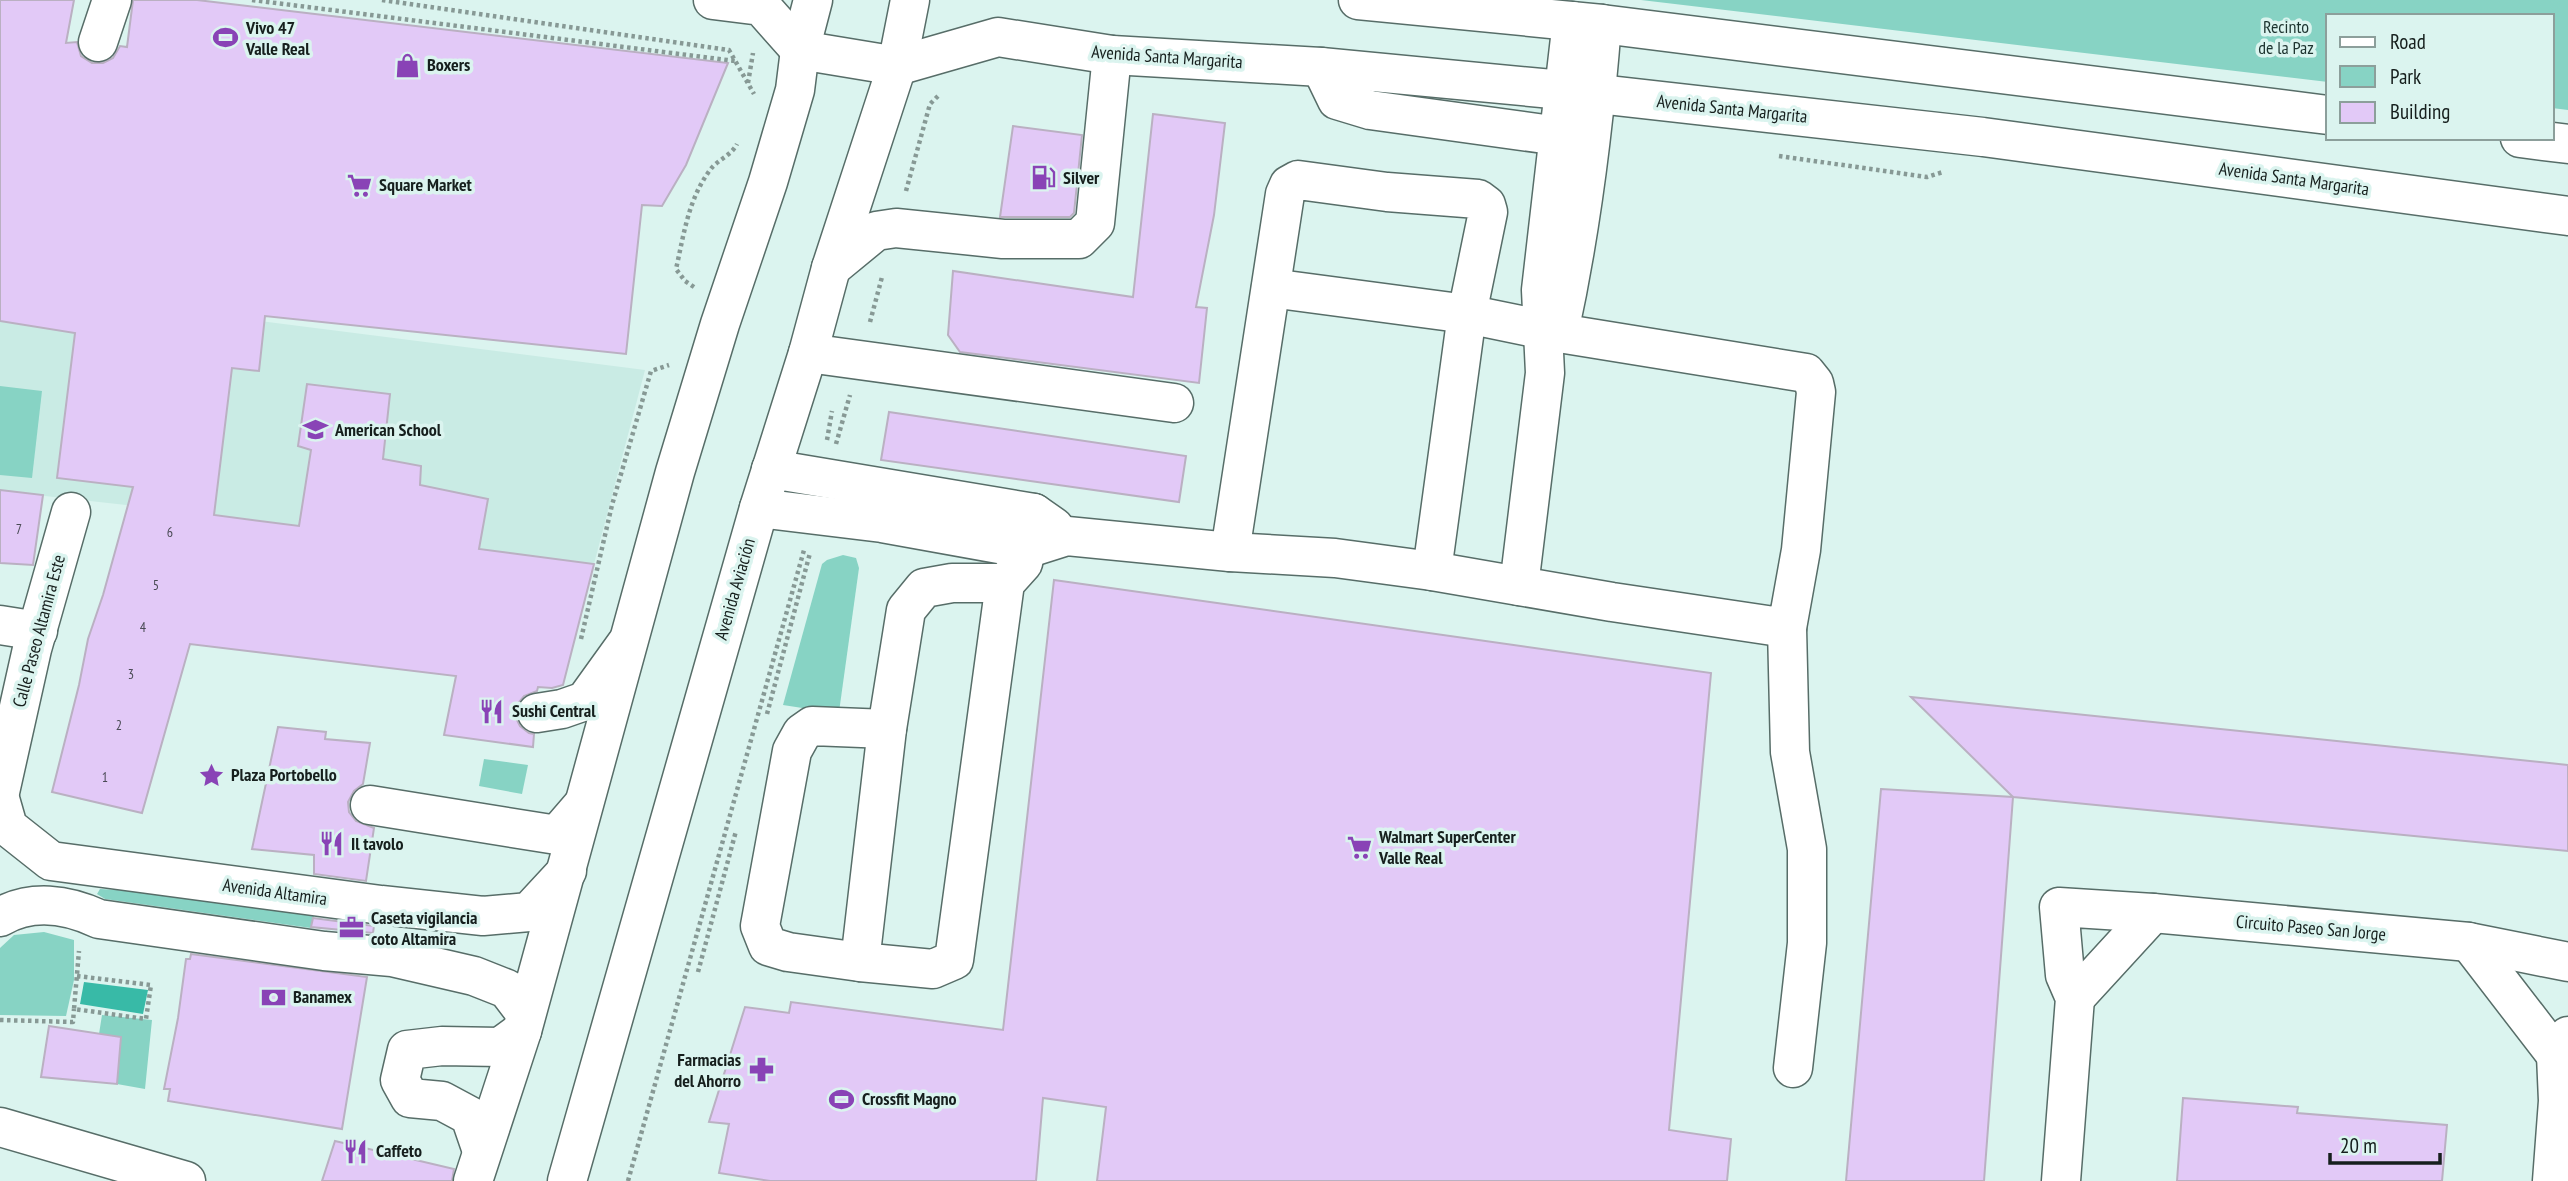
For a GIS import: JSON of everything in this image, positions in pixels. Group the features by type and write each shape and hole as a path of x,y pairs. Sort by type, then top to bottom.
{"main road":[{"path":"98,42 112,0"},
{"path":"713,0 761,6 800,50 897,66"},
{"path":"477,1166 524,1022 675,472 795,90 800,50 813,0"},
{"name":"Avenida Aviación","path":"567,1181 758,508 808,352 831,268 897,66 909,0"},
{"path":"1358,0 1587,23 2326,114"},
{"path":"1518,586 1550,332 1567,296 1587,23"},
{"name":"Avenida Santa Margarita","path":"897,66 998,37 1112,55 1321,68 1580,92 1983,137 2568,215"},
{"path":"831,268 876,232 896,228 1003,239 1079,239 1095,223 1112,55"},
{"path":"1321,68 1337,100 1370,110 1559,136"},
{"path":"1550,332 1541,290 1559,136 1580,92"},
{"path":"2536,140 2568,144"},
{"path":"1230,552 1285,194 1289,185 1298,180 1387,192 1478,199 1486,205 1488,212 1467,314 1432,570"},
{"path":"1271,288 1467,314 1550,332 1806,373 1814,383 1816,392 1801,550 1787,628 1790,752 1807,849 1807,943 1793,1068"},
{"path":"808,352 1174,404"},
{"path":"771,469 827,478 1030,531"},
{"path":"758,508 882,523 1030,531 1230,552 1335,558 1432,570 1787,628"},
{"name":"Calle Paseo Altamira Este","path":"0,792 32,649 71,512"},
{"path":"887,729 812,726 802,733 792,751 760,926 768,946 788,952 933,969 954,960 1005,583 1023,563 1030,531"},
{"path":"860,962 887,729 906,610 924,588 952,583 1005,583"},
{"path":"0,625 38,631"},
{"path":"537,713 562,709 584,701 626,644"},
{"name":"Avenida Altamira","path":"0,799 8,827 51,861 398,907 483,916 528,912 567,871"},
{"path":"370,805 557,835 582,806"},
{"path":"0,917 15,908 46,905 76,909 99,919 336,952 392,957 474,976 507,989 524,1022"},
{"path":"392,957 398,907"},
{"name":"Circuito Paseo San Jorge","path":"2060,1181 2075,998 2065,975 2059,907 2469,942 2568,962"},
{"path":"2075,998 2153,913"},
{"path":"2469,942 2562,1046 2552,1181"},
{"path":"477,1166 470,1116 442,1101 410,1098 400,1080 407,1050 442,1046 500,1047 524,1022"},
{"path":"0,1127 186,1181"}],"path":[{"path":"252,0 735,61"},
{"path":"382,0 729,50 756,98"},
{"path":"827,478 930,104"},
{"path":"695,297 694,287 685,281 677,269 683,228 701,182 713,166 734,150 740,139"},
{"path":"580,642 612,505 651,371 671,363"},
{"path":"628,1181 807,539"},
{"path":"0,1020 73,1022 80,943"},
{"path":"74,1009 146,1019 150,985 77,976"}],"shaded area":[{"name":"American School","path":"0,288 645,370 594,564 225,516 0,491"},
{"path":"84,982 148,990 143,1014 80,1004"}],"green space":[{"name":"Recinto de la Paz","path":"1641,0 2568,0 2568,110 2554,108 2554,14 2326,14 2326,82"},
{"path":"0,386 42,391 32,478 0,475"},
{"path":"843,555 856,558 859,568 839,712 783,705 822,564"},
{"path":"484,759 528,765 522,794 479,786"},
{"path":"100,889 151,892 314,916 311,928 105,899 97,894"},
{"path":"44,932 74,940 74,980 66,1016 0,1015 0,948 14,935"},
{"path":"102,1015 152,1020 145,1089 117,1084 120,1038 99,1034"}],"building":[{"path":"0,0 74,0 66,43 77,42 81,56 92,63 103,63 113,58 120,46 127,47 133,0 197,0 728,63 686,165 662,206 642,205 626,354 265,316 259,371 232,368 214,515 299,526 311,450 298,446 307,384 390,394 383,459 421,466 420,485 488,499 479,549 594,564 563,685 552,688 538,687 537,691 524,696 516,706 515,716 520,726 534,734 533,747 444,735 456,676 190,644 142,813 52,792 88,639 133,487 57,478 75,333 0,321"},
{"path":"1153,114 1225,123 1214,215 1196,307 1207,308 1199,383 960,352 948,335 953,271 1133,297"},
{"name":"Silver","path":"1013,126 1082,135 1074,213 1070,217 1000,217"},
{"path":"889,412 1186,456 1179,502 881,460"},
{"path":"0,490 43,495 33,565 0,563"},
{"name":"Walmart SuperCenter Valle Real","path":"1054,580 1711,673 1669,1130 1731,1139 1727,1181 1097,1181 1106,1107 1043,1098 1036,1181 770,1181 719,1173 729,1124 709,1122 745,1007 789,1013 791,1002 1003,1030"},
{"path":"1911,697 2568,765 2568,851 2013,797"},
{"path":"278,727 326,732 325,739 370,743 363,784 354,791 348,802 349,812 356,821 374,828 366,881 314,874 314,855 252,849"},
{"path":"1881,789 2013,797 1984,1181 1846,1181"},
{"path":"313,918 374,926 373,933 311,927"},
{"path":"191,954 367,977 342,1129 168,1101 170,1089 164,1089 186,959 190,959"},
{"path":"49,1026 121,1037 117,1084 41,1077"},
{"path":"2183,1098 2298,1107 2297,1113 2447,1125 2442,1181 2177,1181"},
{"name":"Caffeto","path":"335,1141 454,1169 452,1181 322,1181"}],"place":[{"name":"Vivo 47 Valle Real","path":"226,38"},
{"name":"Boxers","path":"407,65"},
{"name":"Silver","path":"1043,178"},
{"name":"Square Market","path":"359,185"},
{"name":"American School","path":"315,430"},
{"name":"Sushi Central","path":"492,711"},
{"name":"Plaza Portobello","path":"211,775"},
{"name":"Il tavolo","path":"331,844"},
{"name":"Walmart SuperCenter Valle Real","path":"1359,847"},
{"name":"Caseta vigilancia coto Altamira","path":"351,928"},
{"name":"Banamex","path":"273,997"},
{"name":"Farmacias del Ahorro","path":"761,1070"},
{"name":"Crossfit Magno","path":"842,1099"},
{"name":"Caffeto","path":"356,1151"}]}
